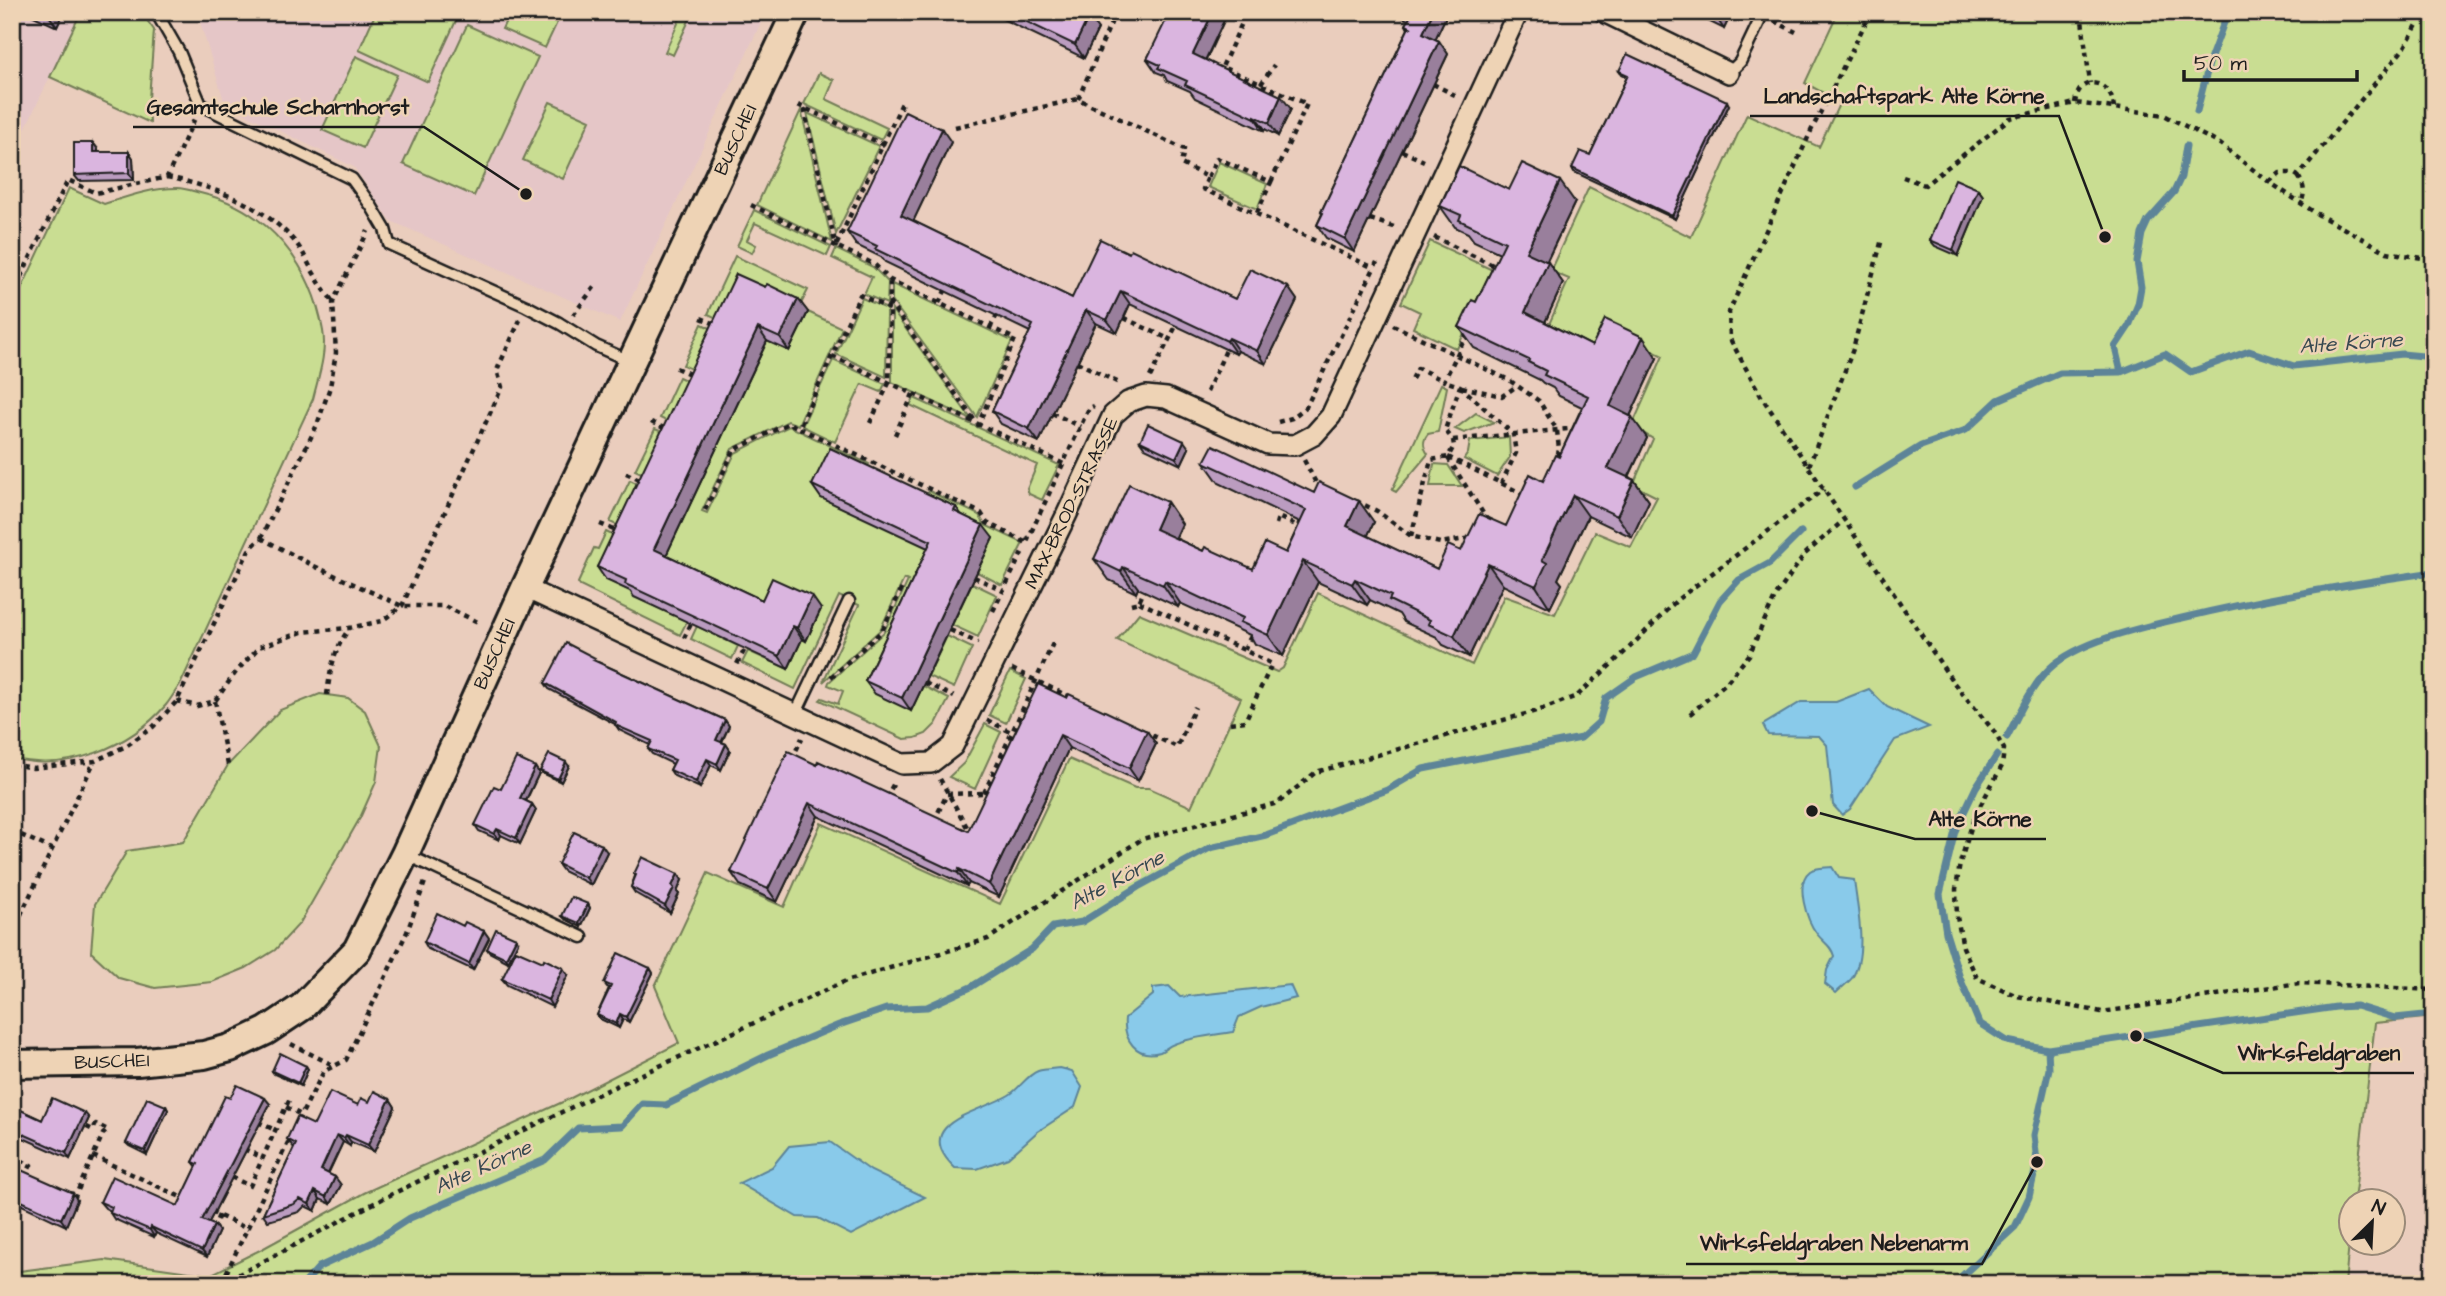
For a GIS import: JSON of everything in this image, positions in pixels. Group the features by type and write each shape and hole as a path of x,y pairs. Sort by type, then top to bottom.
{"street":[{"name":"BUSCHEI","path":"12,1064 136,1062 204,1055 230,1048 266,1031 302,1007 357,950 405,854 525,588 796,12"},
{"path":"1295,445 1314,435 1331,416 1517,12"},
{"path":"1604,12 1728,73"},
{"name":"MAX-BROD-STRASSE","path":"931,763 953,746 1113,415 1128,402 1146,396 1166,398 1268,444 1295,445"},
{"path":"525,588 902,764 931,763"}],"lane":[{"path":"156,12 179,52 201,104 352,179 385,229 389,244 526,306 596,346 632,362"},
{"path":"1728,73 1740,62 1759,22"},
{"path":"796,713 849,601"},
{"path":"405,854 582,937"}],"path":[{"path":"1078,99 1111,23 1088,12"},
{"path":"1247,12 1222,67 1307,104 1257,214"},
{"path":"1871,12 1811,131 1729,312 1730,339 1761,396 1953,682 1993,730 2004,749 2002,766 1975,815 1960,863 1956,890 1957,917 1963,947 1977,978 2017,996 2102,1012 2299,983 2434,990"},
{"path":"2081,12 2090,83"},
{"path":"2298,176 2405,47 2424,12"},
{"path":"1772,20 1796,32"},
{"path":"1261,83 1274,65"},
{"path":"2076,103 2081,87 2090,83 2105,87 2114,107"},
{"path":"1433,85 1455,95"},
{"path":"956,127 1078,99 1184,149 1181,163 1208,177"},
{"path":"836,246 902,103"},
{"path":"1903,177 1924,184 2010,118 2076,103 2114,107 2164,115 2220,144 2301,204 2387,252 2434,260"},
{"path":"167,177 201,104"},
{"path":"836,246 801,106 900,153"},
{"path":"1402,151 1424,161"},
{"path":"1271,182 1217,158 1203,189 1395,278"},
{"path":"2269,182 2280,173 2287,172 2298,176 2303,183 2305,195 2301,204"},
{"path":"12,295 68,180 96,193 167,177 193,182 243,201 273,222 299,247 333,302 336,353 330,387 317,425 261,538 249,550 177,701 153,727 126,746 95,761 33,768 12,764"},
{"path":"859,197 867,200"},
{"path":"751,205 874,264 890,280 1015,339 978,425"},
{"path":"333,302 376,214"},
{"path":"1370,219 1394,227"},
{"path":"1417,229 1504,270"},
{"path":"1809,467 1853,349 1882,239"},
{"path":"1271,420 1278,422 1292,418 1306,407 1374,268"},
{"path":"870,423 889,383 890,280"},
{"path":"559,323 576,313 596,285"},
{"path":"939,303 945,291"},
{"path":"799,428 860,295 890,305 978,425"},
{"path":"177,701 197,706 215,701 258,647 302,632 349,628 383,621 402,606 502,387 497,370 526,306"},
{"path":"990,328 997,316"},
{"path":"1376,317 1517,386 1539,401 1557,430 1559,450 1554,470"},
{"path":"701,318 725,328"},
{"path":"1124,318 1169,339"},
{"path":"1444,381 1473,322"},
{"path":"1157,379 1150,377 1176,326"},
{"path":"1208,392 1226,350"},
{"path":"832,356 845,364 866,369 889,383 1084,474"},
{"path":"1077,362 1119,383"},
{"path":"676,368 701,380"},
{"path":"1412,379 1418,368 1444,381 1502,396 1517,386"},
{"path":"1112,390 1127,380"},
{"path":"1460,386 1513,433 1516,453 1501,484"},
{"path":"1448,457 1453,452 1453,440 1445,430 1460,386"},
{"path":"1196,387 1219,397"},
{"path":"895,435 913,394"},
{"path":"988,622 1089,408 1100,404"},
{"path":"1052,413 1081,427"},
{"path":"651,422 676,433"},
{"path":"705,510 734,450 789,423 981,513 987,523 1047,553"},
{"path":"1453,440 1581,427"},
{"path":"1295,445 1317,483 1327,488"},
{"path":"1448,457 1493,529"},
{"path":"1411,536 1431,460 1448,457 1535,499"},
{"path":"871,476 877,464"},
{"path":"626,473 651,485"},
{"path":"1312,494 1317,483"},
{"path":"918,498 924,486"},
{"path":"221,1283 372,1204 605,1091 846,981 988,939 1142,839 1278,803 1316,772 1539,710 1577,696 1628,650 1678,599 1824,489"},
{"path":"1347,497 1377,511 1411,536 1440,543 1478,537"},
{"path":"1276,524 1278,517 1298,526 1307,505"},
{"path":"1690,714 1726,683 1749,655 1774,597 1805,554 1845,519"},
{"path":"600,524 627,536"},
{"path":"261,538 314,566 402,606 444,606 478,622"},
{"path":"974,577 1003,590"},
{"path":"895,603 903,586"},
{"path":"1139,602 1144,591"},
{"path":"1131,604 1139,602 1272,664 1245,721 1230,723"},
{"path":"684,638 691,624"},
{"path":"327,695 330,670 340,641 349,628"},
{"path":"950,630 978,643"},
{"path":"671,632 695,643"},
{"path":"974,654 983,633"},
{"path":"1244,650 1251,636"},
{"path":"984,793 1054,641"},
{"path":"737,664 745,649"},
{"path":"727,659 748,669"},
{"path":"995,661 1073,699"},
{"path":"925,683 954,697"},
{"path":"949,707 959,686"},
{"path":"215,701 228,765"},
{"path":"1136,728 1177,747 1195,707"},
{"path":"970,712 1019,736"},
{"path":"12,933 95,761"},
{"path":"931,763 977,845"},
{"path":"947,794 984,793 991,796"},
{"path":"933,824 947,794"},
{"path":"12,831 52,849"},
{"path":"221,1283 324,1071 346,1060 407,932 425,882"},
{"path":"288,1043 333,1066"},
{"path":"231,1177 250,1186 289,1101"},
{"path":"286,1107 301,1115"},
{"path":"258,1122 275,1130"},
{"path":"74,1199 103,1134 108,1130 96,1124 93,1130 85,1126"},
{"path":"244,1149 263,1158"},
{"path":"12,1156 31,1165 25,1177"},
{"path":"93,1156 198,1205"},
{"path":"133,1190 139,1178"},
{"path":"161,1202 166,1190"},
{"path":"209,1210 248,1229"},
{"path":"213,1229 219,1215"},
{"path":"83,1284 107,1284"}],"shaded area":[{"path":"12,12 81,12 12,156"},
{"path":"197,12 766,12 620,322 391,221 354,167 225,104"}],"green space":[{"path":"81,12 141,12 154,30 150,123 50,77"},
{"path":"376,12 460,12 428,82 359,50"},
{"path":"510,12 562,12 545,48 502,29"},
{"path":"683,12 693,12 673,55 665,52"},
{"name":"Alte Körne","path":"1838,12 2434,12 2434,1017 2375,1023 2356,1188 2338,1188 2338,1258 2348,1258 2345,1284 12,1284 12,1272 105,1260 210,1275 364,1193 567,1100 679,1043 655,986 708,873 784,907 821,823 1000,904 1069,759 1135,788 1149,788 1191,807 1241,698 1117,640 1139,613 1277,672 1283,668 1318,593 1472,665 1504,596 1555,614 1595,532 1631,547 1657,497 1633,485 1653,439 1632,426 1663,356 1620,335 1604,360 1546,331 1569,279 1550,271 1589,187 1691,237 1747,114 1819,147 1840,102 1805,83"},
{"path":"467,25 538,57 474,196 403,164"},
{"path":"356,56 397,75 363,148 322,130"},
{"path":"819,73 834,80 826,99 887,128 881,140 804,104"},
{"path":"550,102 590,120 563,179 523,160"},
{"path":"801,110 832,242 757,205"},
{"path":"807,113 879,146 836,234"},
{"path":"1219,162 1267,184 1257,209 1208,187"},
{"path":"69,188 104,204 149,191 180,188 227,202 248,213 284,244 298,263 317,307 324,348 313,399 181,683 170,700 151,720 116,744 75,759 33,762 12,758 12,309"},
{"path":"754,210 831,247 827,256 755,223 747,240 756,245 752,253 737,246"},
{"path":"1430,241 1499,273 1476,307 1457,349 1413,328 1420,312 1401,303"},
{"path":"836,249 873,267 888,282 887,304 864,294 872,277 832,258"},
{"path":"735,256 808,290 799,308 728,323 708,314"},
{"path":"892,284 1012,341 977,417 892,301"},
{"path":"862,298 887,309 886,377 836,354"},
{"path":"892,310 972,420 892,382"},
{"path":"808,312 842,328 798,425 788,421 732,449 702,511 707,513 735,453 789,426 869,464 864,473 940,554 923,686 949,699 936,724 926,734 915,738 904,739 820,700 822,698 838,704 843,691 828,685 829,682 884,632 908,581 904,579 880,630 823,682 859,605 839,596 795,689 742,663 748,651 788,669 802,639 806,641 821,609 771,613 663,562 767,341 789,351"},
{"path":"702,324 723,334 703,375 683,365"},
{"path":"833,360 885,384 881,392 862,384 835,442 802,426"},
{"path":"679,377 698,386 678,427 660,418"},
{"path":"1441,384 1447,387 1438,432 1428,434 1424,444 1428,454 1396,492 1392,490"},
{"path":"914,398 1059,465 1042,500 1029,494 1027,489 1037,465 910,405"},
{"path":"1476,413 1494,422 1464,433 1455,429"},
{"path":"655,429 674,437 654,479 635,470"},
{"path":"1509,437 1510,457 1497,476 1464,459 1470,441"},
{"path":"1434,464 1448,465 1462,486 1430,486"},
{"path":"630,480 649,489 629,531 610,522"},
{"path":"929,491 979,515 985,525 1023,543 1002,585 977,572 992,538 924,501"},
{"path":"606,532 625,541 607,580 635,593 634,597 687,621 680,635 580,586 578,583 594,548 598,549"},
{"path":"972,583 997,595 978,637 952,625"},
{"path":"697,626 738,646 732,659 691,639"},
{"path":"947,636 972,648 954,688 928,676"},
{"path":"1010,671 1026,679 1006,723 989,715"},
{"path":"320,694 348,698 365,711 381,746 376,782 360,818 300,923 275,950 246,968 212,982 155,988 119,978 91,952 95,904 127,851 183,842 228,765 280,710"},
{"path":"985,724 1001,732 975,789 949,777 964,763"}],"water":[{"path":"1869,689 1887,707 1929,727 1895,740 1850,809 1842,815 1833,805 1827,745 1819,736 1768,735 1763,725 1801,702 1836,702"},
{"path":"1832,867 1839,878 1854,880 1860,930 1857,968 1852,978 1836,993 1825,984 1833,952 1813,928 1806,912 1803,893 1805,877 1810,871"},
{"path":"1290,985 1296,998 1261,1007 1239,1017 1233,1032 1203,1036 1152,1053 1138,1050 1126,1033 1125,1018 1153,995 1153,988 1169,986 1180,997"},
{"path":"1060,1068 1072,1071 1082,1087 1075,1107 1037,1132 1008,1158 977,1169 955,1168 943,1153 940,1140 944,1130 967,1114 1009,1095 1034,1073"},
{"path":"830,1142 871,1171 925,1197 851,1235 818,1218 797,1217 739,1183 772,1167 789,1146"}],"building":[{"path":"1006,12 1082,12 1089,16 1075,45"},
{"path":"1173,12 1213,12 1193,54 1281,96 1269,123 1185,85 1187,81 1158,68 1160,65 1147,59 1166,20 1168,21"},
{"path":"1410,12 1433,12 1423,33 1439,41 1345,239 1317,225 1409,27 1412,28 1406,25 1412,13"},
{"path":"1627,54 1727,101 1672,216 1572,168 1580,151 1590,155 1628,75 1619,71"},
{"path":"905,111 942,129 901,215 1072,298 1100,239 1129,253 1131,249 1235,299 1250,269 1288,287 1257,351 1229,338 1227,341 1121,291 1107,320 1086,310 1029,429 992,411 1033,325 875,249 877,246 847,232"},
{"path":"74,143 93,143 93,152 129,152 129,173 74,175"},
{"path":"1522,163 1560,181 1526,252 1548,262 1525,312 1592,346 1605,319 1643,337 1610,406 1632,417 1608,468 1634,480 1617,516 1573,495 1542,560 1547,563 1536,586 1488,564 1454,636 1428,624 1430,620 1389,600 1391,596 1355,579 1352,584 1303,561 1268,635 1240,622 1243,618 1165,581 1163,585 1123,567 1121,572 1094,559 1129,484 1167,502 1155,529 1203,551 1205,547 1253,569 1265,543 1286,553 1306,510 1204,462 1213,445 1314,493 1319,482 1359,501 1347,526 1437,569 1448,545 1461,551 1479,514 1506,526 1530,474 1543,481 1555,455 1559,457 1588,396 1544,375 1546,371 1528,362 1529,360 1459,327 1472,300 1476,302 1505,242 1459,220 1461,215 1440,206 1459,166 1509,190"},
{"path":"1955,179 1978,189 1953,250 1930,240"},
{"path":"736,274 765,287 767,284 798,299 780,338 758,328 654,549 762,600 772,578 812,596 797,628 793,626 779,656 625,584 626,580 597,567"},
{"path":"1148,424 1184,441 1176,458 1140,441"},
{"path":"830,448 956,507 954,511 983,525 902,698 865,681 931,541 812,485"},
{"path":"566,643 595,658 593,660 725,720 716,740 726,744 717,764 707,759 696,782 670,770 675,760 648,749 652,741 615,725 616,722 545,683"},
{"path":"1038,684 1067,698 1069,694 1147,731 1129,768 1060,735 989,884 959,869 958,873 809,803 768,889 731,872 788,751 817,765 818,761 968,831"},
{"path":"549,754 566,762 558,779 540,771"},
{"path":"516,758 535,767 520,798 532,804 516,838 497,829 494,834 475,825 494,786 501,789"},
{"path":"574,832 602,845 586,878 558,864"},
{"path":"642,857 678,874 665,906 631,887"},
{"path":"571,897 588,904 579,923 562,916"},
{"path":"437,913 463,926 465,922 484,931 469,964 424,942"},
{"path":"496,929 516,938 506,958 487,949"},
{"path":"516,950 563,968 548,1000 502,979"},
{"path":"618,953 650,968 626,1017 620,1014 616,1024 597,1015 611,986 604,983"},
{"path":"280,1053 306,1066 298,1083 272,1071"},
{"path":"237,1085 265,1098 202,1220 214,1225 202,1251 151,1227 150,1230 110,1213 112,1207 100,1202 112,1176 178,1206 198,1164 193,1162 225,1096 230,1098"},
{"path":"374,1091 390,1099 368,1145 346,1135 344,1138 337,1135 321,1170 335,1177 326,1197 315,1191 309,1204 300,1199 294,1204 263,1214 296,1144 287,1139 297,1117 314,1125 330,1092 358,1105 361,1098 369,1102"},
{"path":"52,1098 85,1113 66,1153 12,1129 12,1106 42,1120"},
{"path":"147,1098 166,1106 145,1151 126,1143"},
{"path":"12,1166 73,1193 61,1219 15,1198 12,1204"}],"waterway":[{"path":"2197,111 2210,60 2226,17"},
{"path":"2121,372 2115,347 2129,326 2138,304 2141,287 2137,262 2142,234 2148,221 2174,192 2181,177 2186,146"},
{"name":"Alte Körne","path":"1855,487 1921,446 1966,430 1998,400 2060,373 2121,372 2165,354 2191,372 2249,351 2294,366 2402,354 2434,357"},
{"name":"Alte Körne","path":"304,1284 319,1267 373,1242 410,1218 545,1160 578,1128 622,1126 642,1104 666,1105 768,1055 839,1025 886,1009 927,1007 971,987 1032,949 1053,927 1082,922 1138,887 1210,848 1266,835 1387,790 1423,769 1581,738 1599,722 1606,698 1636,677 1693,653 1720,601 1739,580 1770,563 1801,532"},
{"path":"2007,737 2031,693 2049,669 2077,650 2112,636 2244,604 2434,572"},
{"path":"1997,755 1976,787 1955,831 1940,894 1946,933 1960,978 1979,1023 2007,1041 2048,1049 2336,1007 2356,1006 2395,1018 2434,1014"},
{"path":"1953,1284 2015,1227 2029,1197 2037,1162 2034,1135 2049,1069 2048,1049"}],"place":[{"name":"Gesamtschule Scharnhorst","path":"526,194"},
{"name":"Landschaftspark Alte Körne","path":"2105,237"},
{"name":"Alte Körne","path":"1812,811"},
{"name":"Wirksfeldgraben","path":"2136,1036"},
{"name":"Wirksfeldgraben Nebenarm","path":"2037,1162"}]}
